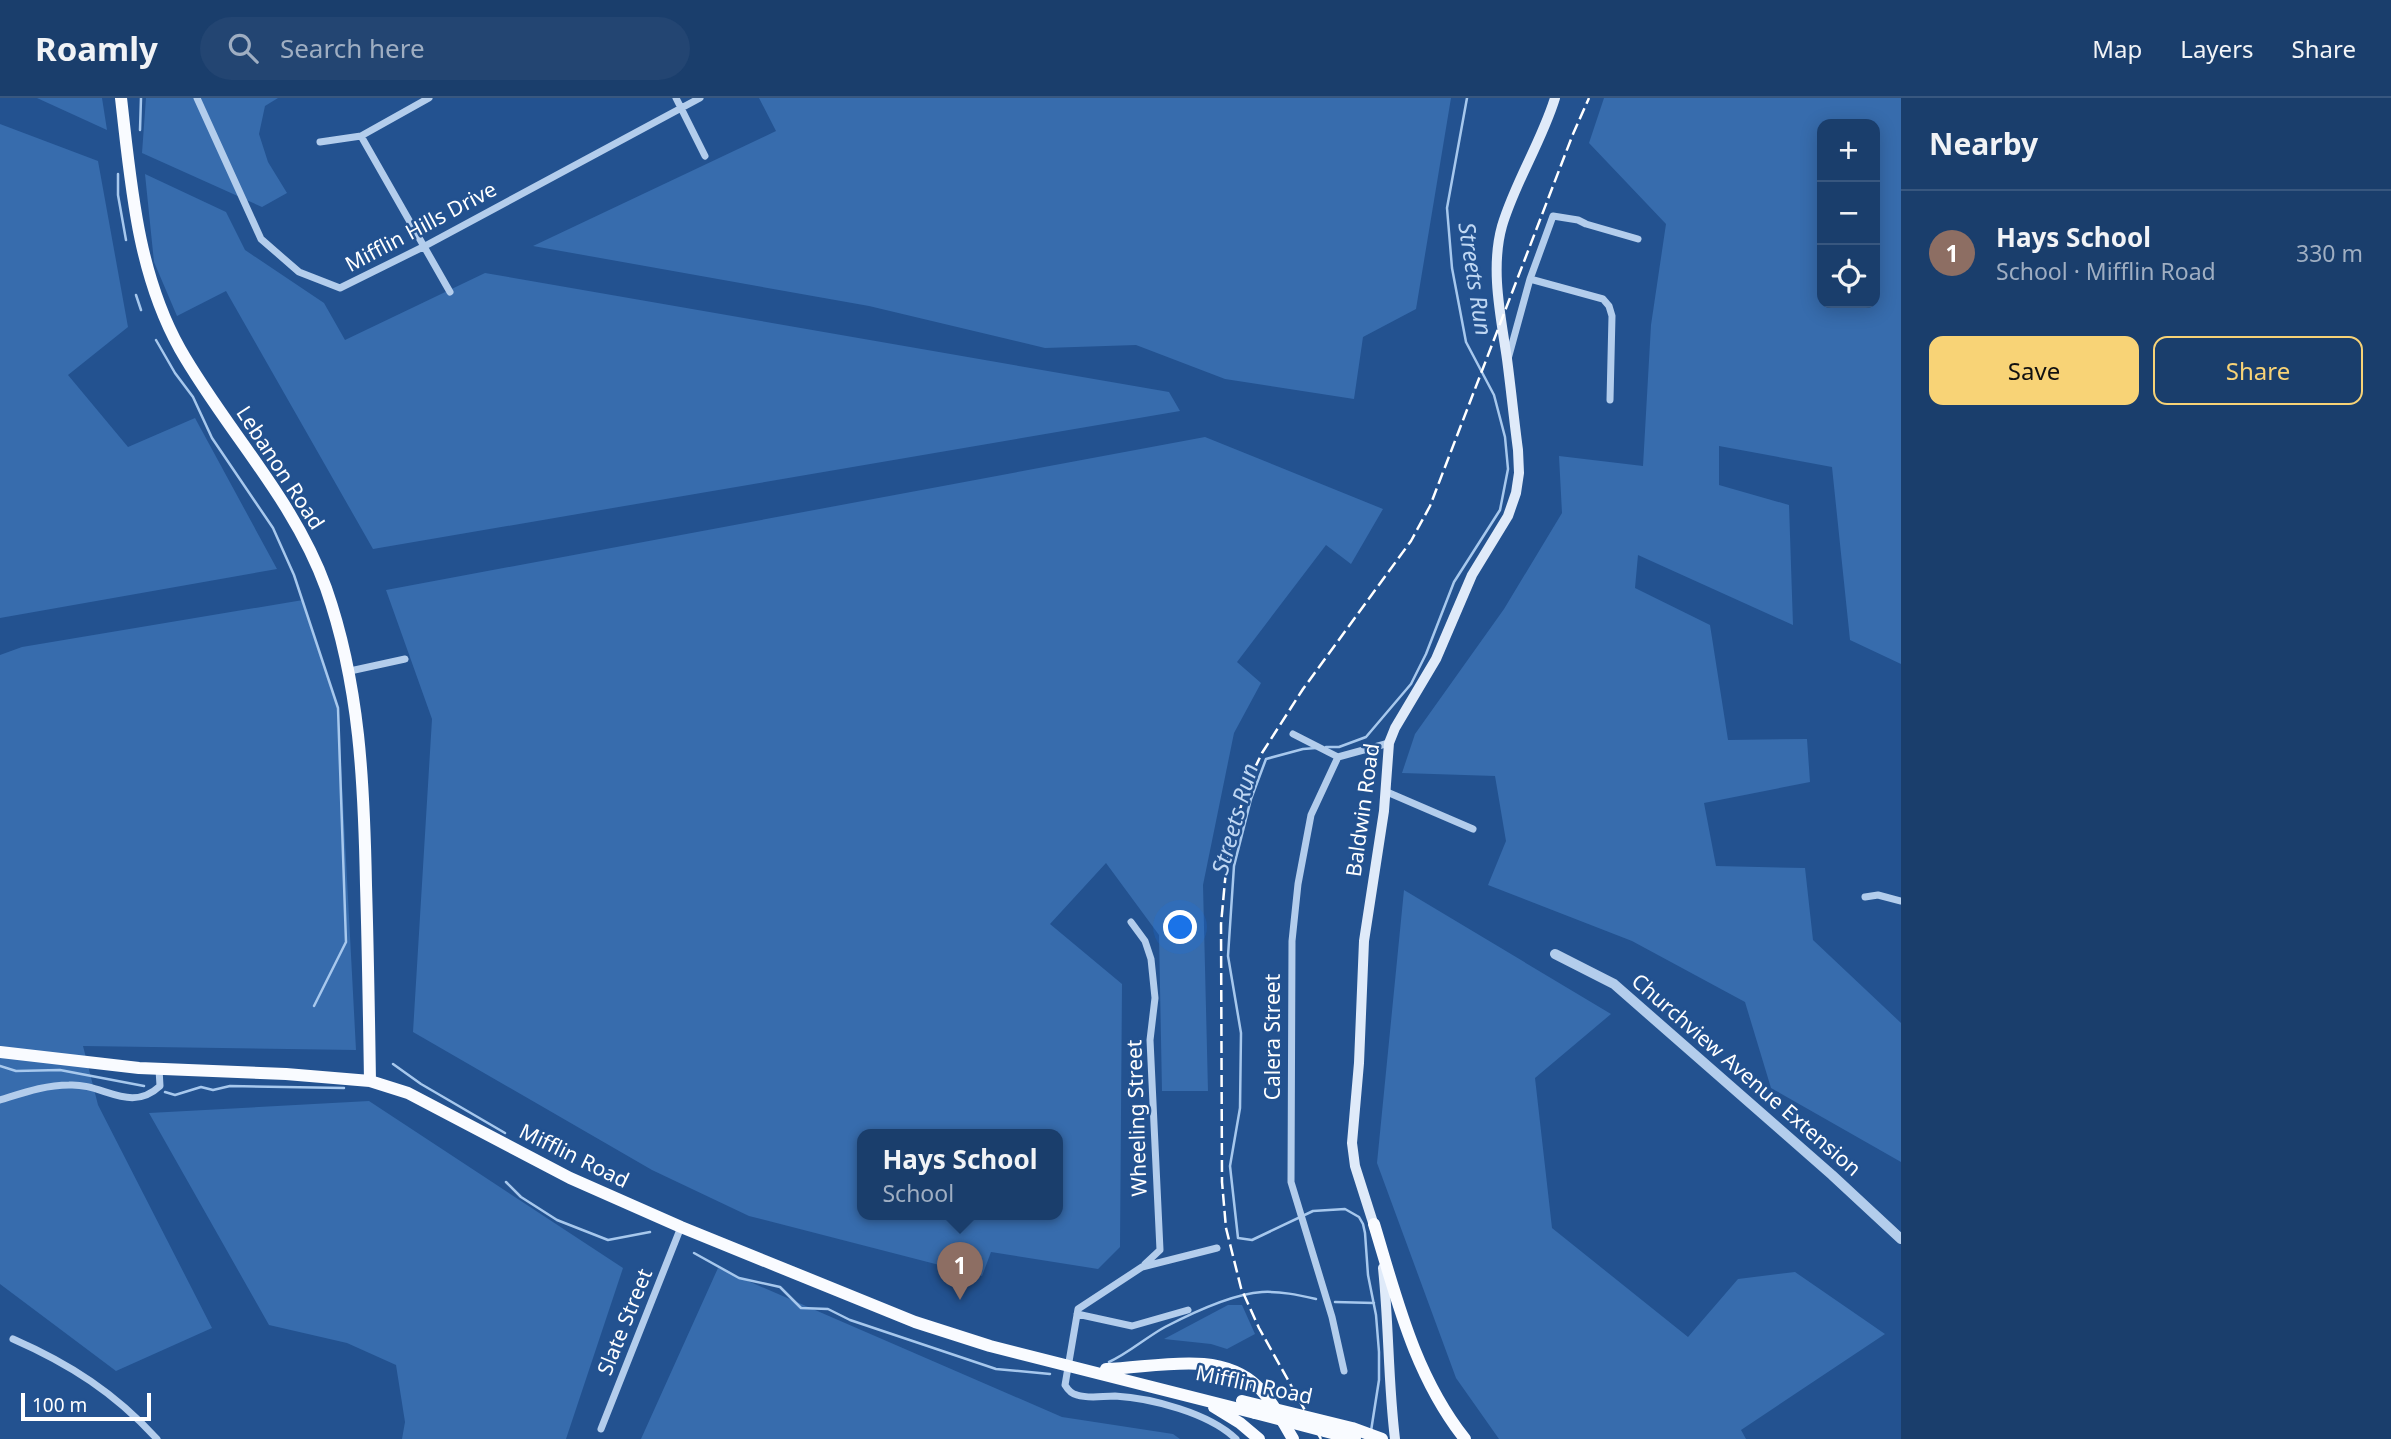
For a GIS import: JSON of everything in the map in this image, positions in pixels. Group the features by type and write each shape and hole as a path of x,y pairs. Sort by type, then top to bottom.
{"main road":[{"name":"Lebanon Road","path":"121,98 141,247 156,296 179,346 203,388 287,509 325,585 344,642 361,746 370,1082"},
{"name":"Baldwin Road","path":"1395,1439 1390,1385 1389,1324 1382,1256 1355,1166 1352,1143 1359,1063 1364,941 1387,792 1390,743 1400,719 1436,659 1472,575 1508,516 1516,493 1518,450 1498,290 1497,259 1501,229 1511,198 1544,131 1555,98"},
{"name":"Mifflin Road","path":"0,1052 159,1069 286,1074 370,1082 408,1093 570,1178 681,1227 947,1333 1355,1439"},
{"path":"1374,1224 1419,1363 1438,1401 1465,1439"},
{"path":"1082,1367 1205,1364 1225,1367 1242,1374 1256,1385 1293,1439"},
{"name":"Mifflin Road","path":"1116,1376 1242,1401 1352,1428 1382,1439"},
{"path":"1194,1398 1218,1409 1259,1439"}],"street":[{"name":"Mifflin Hills Drive","path":"197,98 261,239 299,272 340,288 425,246 700,98"},
{"path":"320,142 361,136 429,98"},
{"path":"676,98 705,156"},
{"path":"361,136 450,292"},
{"path":"1507,363 1531,279 1553,216 1578,220 1586,225 1638,239"},
{"path":"1531,279 1603,299 1609,306 1612,316 1610,400"},
{"path":"350,671 405,659"},
{"path":"1293,734 1338,757 1390,743"},
{"name":"Calera Street","path":"1338,757 1311,815 1298,884 1292,941 1291,1181 1332,1317 1344,1371"},
{"path":"1387,792 1473,829"},
{"path":"1865,897 1878,895 1901,901"},
{"name":"Wheeling Street","path":"1131,922 1145,941 1152,959 1155,998 1150,1041 1160,1250 1142,1267"},
{"name":"Churchview Avenue Extension","path":"1555,954 1614,984 1901,1239"},
{"path":"0,1100 40,1088 71,1084 99,1088 117,1098 134,1099 151,1094 160,1086 159,1069"},
{"name":"Slate Street","path":"601,1429 681,1227"},
{"path":"1217,1248 1142,1267 1078,1309 1065,1385 1068,1391 1076,1395 1117,1396 1191,1412 1211,1421 1236,1439"},
{"path":"1077,1314 1132,1326 1188,1310"},
{"path":"13,1339 74,1368 127,1409 157,1439"}],"shaded area":[{"path":"37,98 102,98 107,130"},
{"path":"146,98 278,98 265,106 259,134 268,162 287,193 262,207 142,153"},
{"path":"759,98 1451,98 1416,309 1363,337 1354,399 1225,379 1136,345 1045,348 869,306 533,246 776,131"},
{"path":"1604,98 1901,98 1901,664 1850,640 1832,467 1719,446 1719,485 1789,505 1793,625 1638,555 1635,588 1710,625 1728,740 1807,739 1810,782 1704,803 1716,866 1805,868 1813,940 1901,1023 1901,1162 1771,1088 1745,1002 1632,941 1488,885 1506,841 1495,776 1402,773 1415,734 1504,609 1562,513 1559,456 1643,466 1651,325 1666,224 1589,143"},
{"path":"0,124 98,161 128,327 68,375 128,447 195,418 277,569 0,618"},
{"path":"145,174 226,212 245,250 324,303 345,340 485,273 1169,392 1180,411 373,549 226,291 177,316 154,262"},
{"path":"1205,437 1383,509 1351,564 1326,545 1237,662 1261,683 1234,733 1203,885 1208,1091 1162,1091 1159,935 1106,863 1050,924 1122,984 1120,1247 1098,1269 991,1252 982,1276 749,1216 652,1170 413,1032 432,719 386,590"},
{"path":"303,600 338,708 356,1050 83,1046 98,1105 212,1328 116,1371 0,1284 0,655 22,647"},
{"path":"1404,890 1611,1014 1535,1078 1552,1228 1688,1337 1738,1279 1795,1272 1885,1334 1741,1430 1746,1439 1499,1439 1456,1378 1377,1163"},
{"path":"369,1101 623,1268 566,1439 402,1439 405,1422 396,1365 347,1343 269,1325 149,1113"},
{"path":"718,1268 1062,1417 1173,1434 1180,1439 641,1439"},
{"path":"1228,1305 1242,1305 1255,1334 1227,1349 1211,1344 1164,1339"}],"waterway":[{"path":"140,130 141,98"},
{"name":"Streets Run","path":"1326,747 1339,747 1366,737 1411,684 1426,654 1454,582 1500,510 1508,469 1505,437 1494,395 1466,342 1452,268 1447,208 1467,98"},
{"path":"118,174 118,195 126,240"},
{"path":"136,295 141,310"},
{"path":"156,340 193,397 212,438 273,528 294,575 338,708 346,942 314,1006"},
{"name":"Streets Run","path":"1316,748 1266,759 1251,799 1234,866 1228,956 1241,1033 1240,1108 1230,1166 1238,1238 1252,1240 1313,1211 1345,1209 1359,1217 1363,1224 1379,1352 1379,1380 1371,1431"},
{"path":"393,1064 421,1084 505,1133"},
{"path":"0,1066 16,1071 60,1070 144,1086"},
{"path":"165,1092 175,1095 201,1087 213,1090 230,1086 344,1088"},
{"path":"506,1182 521,1197 557,1220 608,1240 650,1232"},
{"path":"694,1253 739,1278 780,1287 801,1308 828,1309 850,1320 996,1369 1050,1374"},
{"path":"1109,1362 1158,1331 1212,1305 1238,1296 1269,1292 1316,1299"},
{"path":"1335,1302 1374,1303"}],"railway":[{"path":"1321,1439 1259,1328 1241,1288 1226,1228 1222,1182 1221,924 1226,870 1234,827 1262,753 1303,689 1411,541 1430,506 1589,98"}],"place":[{"name":"Hays School","path":"960,1300"}]}
